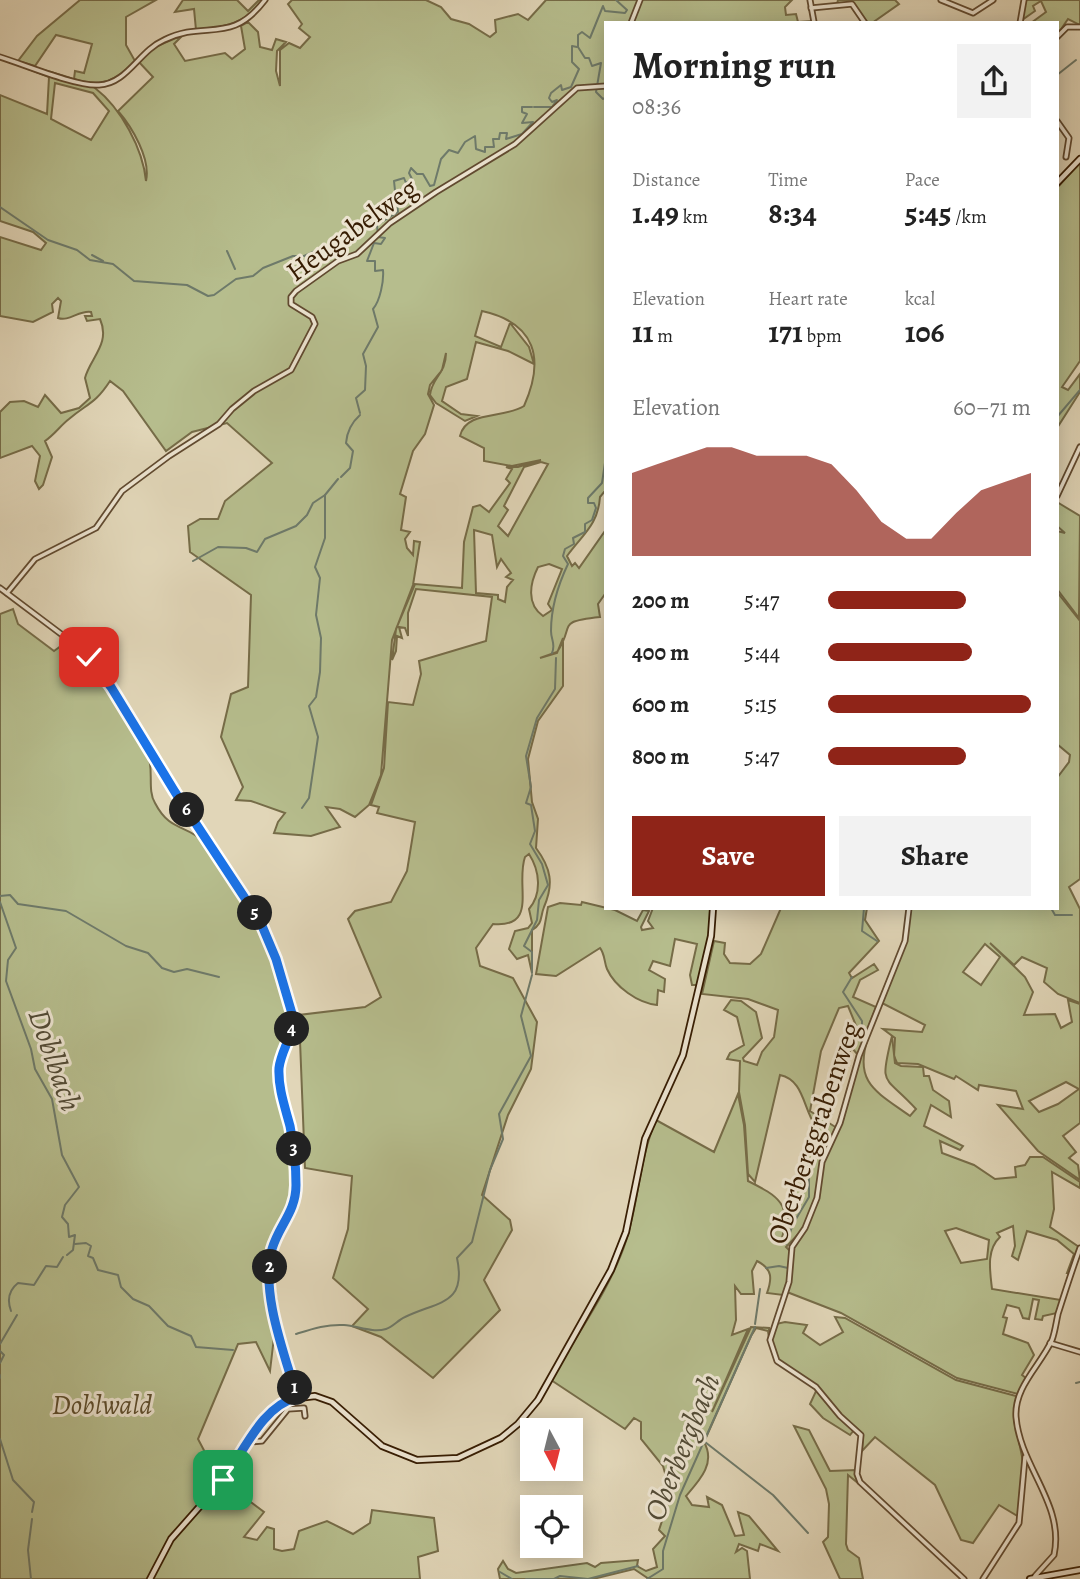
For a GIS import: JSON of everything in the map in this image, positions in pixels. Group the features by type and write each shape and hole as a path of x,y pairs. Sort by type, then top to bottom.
{"main road":[{"path":"1059,181 1080,159"},
{"path":"150,1579 170,1539 214,1491 271,1411 297,1397 315,1396 332,1402 382,1446 405,1458 424,1461 450,1460 480,1449 507,1434 527,1414 611,1270 621,1247 645,1139 683,1055 711,936 713,910"},
{"path":"1032,1578 1080,1570"}],"street":[{"path":"0,57 83,83 103,85 120,78 161,41 187,33 241,24 265,0"},
{"path":"632,21 640,0"},
{"path":"810,0 814,21"},
{"path":"942,0 973,13 993,0"},
{"path":"1020,21 1024,0"},
{"path":"811,8 852,4 864,21"},
{"path":"1059,35 1067,27 1080,27"},
{"name":"Heugabelweg","path":"7,593 35,559 96,528 122,491 219,424 254,391 291,370 315,324 312,317 294,308 291,297 338,261 357,254 378,234 436,192 515,144 577,88 604,86"},
{"path":"1059,124 1069,138 1066,157"},
{"path":"1059,492 1080,447"},
{"path":"0,587 81,649 102,672 175,792 260,921 276,959 293,1017 293,1025 282,1054 279,1078 294,1149 296,1192 292,1213 273,1247 270,1265 276,1321 297,1397"},
{"name":"Oberberggrabenweg","path":"909,910 905,941 859,1056 841,1123 822,1162 820,1192 807,1226 792,1247 789,1282 773,1328 770,1347 777,1361 816,1387 842,1419 861,1435 858,1472 860,1482 964,1579"},
{"path":"1032,1578 1054,1555 1055,1525 1051,1508 1025,1451 1016,1418 1017,1403 1027,1380 1050,1343 1080,1248"},
{"path":"1050,1343 1080,1352"},
{"path":"250,1442 262,1441 285,1411 302,1407 305,1416"},
{"path":"983,1579 1019,1524 1025,1482 1025,1451"}],"green space":[{"path":"80,0 156,0 126,17 126,45 135,61 128,68 114,78 100,83 74,79 75,71 84,73 92,44 56,35 35,66 18,61 37,36"},
{"path":"183,0 237,0 248,11 259,0 263,0 249,14 234,23 196,30 194,9 175,12"},
{"path":"292,0 426,0 441,7 451,19 469,24 490,37 496,32 495,20 518,14 528,20 546,0 792,0 785,7 786,15 796,14 798,21 604,21 604,492 593,522 567,556 572,566 575,563 579,568 604,532 604,595 598,604 600,617 577,621 568,626 563,641 563,686 538,721 528,759 532,802 538,819 536,848 548,869 550,883 541,920 532,930 532,973 528,955 517,959 509,949 515,931 528,928 532,923 529,909 536,896 538,882 529,854 525,857 523,868 521,912 516,919 507,923 493,924 476,948 480,966 513,978 537,1022 531,1069 508,1115 482,1195 510,1220 512,1230 484,1280 500,1310 433,1378 381,1337 352,1326 368,1309 333,1278 348,1229 352,1176 305,1168 299,1015 365,1007 381,997 348,919 355,911 391,902 407,871 415,822 377,813 379,807 371,805 384,768 388,702 413,705 421,674 419,661 486,641 492,597 416,589 408,613 408,636 405,628 399,627 402,638 397,636 392,660 396,630 392,640 381,775 369,805 355,817 340,809 326,807 340,827 311,836 274,833 285,813 251,801 236,800 243,787 221,737 231,694 248,687 251,595 190,552 188,526 200,519 218,519 225,501 272,463 227,423 192,432 166,451 123,391 110,381 95,399 45,441 52,457 43,485 39,489 35,481 40,456 32,446 0,458 0,412 10,402 24,401 38,407 45,395 61,413 79,408 90,398 85,378 101,343 103,328 100,319 87,321 85,316 92,316 91,312 58,318 61,301 58,298 52,304 53,312 33,322 0,316 0,237 41,250 46,243 33,232 0,221 0,95 47,114 49,77 0,58 88,84 105,96 129,130 140,156 146,181 143,153 118,111 153,77 138,61 150,49 183,35 174,44 185,61 225,53 232,59 245,49 241,26 248,22 258,32 260,47 272,50 276,39 286,42 277,51 276,71 280,86 280,50 289,43 300,48 310,37 299,28 302,24 288,4","holes":["55,83 93,93 109,111 91,140 51,119","482,311 514,324 525,334 531,345 534,364 529,347 510,323 501,347 475,336","476,342 508,351 534,364 524,406 470,422 460,436 484,448 484,461 512,466 541,460 518,467 506,467 512,469 506,479 510,483 489,512 480,505 473,507 464,542 462,588 415,584 398,624 413,585 420,542 414,541 413,555 407,548 405,539 410,532 401,530 406,497 400,494 413,451 425,434 434,405 428,394 430,385 442,371 433,384 430,395 436,403 465,421 477,416 461,414 442,401 446,387 467,379","541,462 548,464 508,536 498,526 508,510 504,506 524,467","474,530 492,535 497,567 501,559 511,573 506,577 513,580 507,587 505,602 498,599 498,595 476,593","549,564 562,569 548,604 552,610 543,616 534,606 531,593 538,567"]},
{"path":"838,0 895,0 899,4 875,21 865,21 854,4 837,4"},
{"path":"1025,0 1080,0 1080,25 1068,19 1059,32 1059,21 1034,21 1046,12 1041,1 1033,6 1035,11 1022,20"},
{"path":"1080,162 1080,361 1062,387 1068,390 1080,374 1080,392 1059,425 1059,186"},
{"path":"1059,503 1080,516 1079,618 1059,592 1059,532 1065,533 1059,528"},
{"path":"1059,595 1080,621 1080,879 1069,887 1080,909 1080,1003 1058,994 1044,982 1047,968 1022,957 1014,965 990,943 1025,977 1033,992 1024,1015 1055,1014 1061,1028 1072,1022 1068,1000 1080,1004 1080,1123 1063,1136 1076,1152 1069,1158 1078,1165 1080,1180 1038,1151 998,1105 1023,1109 1016,1091 979,1085 978,1090 956,1076 954,1079 918,1064 897,1063 894,1056 895,1038 883,1029 922,1032 925,1025 880,1002 906,941 910,910 1059,910 1059,775 1069,762 1070,755 1059,746","holes":["985,944 1000,957 981,985 963,972","1066,1082 1079,1089 1058,1104 1039,1112 1029,1101"]},
{"name":"Doblwald","path":"13,609 18,624 54,651 65,643 77,653 124,710 148,755 151,792 155,803 166,819 204,842 257,925 273,961 289,1020 275,1071 292,1165 291,1199 268,1254 274,1337 270,1371 256,1342 238,1344 198,1439 218,1477 264,1512 244,1537 257,1540 267,1527 274,1529 274,1549 294,1549 299,1531 327,1521 353,1534 370,1523 372,1510 434,1518 438,1551 418,1557 420,1579 0,1579 0,614"},
{"path":"582,902 604,907 604,910 615,910 637,921 643,910 649,911 642,930 653,928 648,921 652,910 711,910 709,936 698,985 692,985 690,975 697,944 675,939 670,966 653,961 649,970 665,979 664,992 658,990 657,1005 642,1001 621,988 607,969 600,948 556,976 536,974 548,907 560,903 581,905"},
{"path":"780,910 867,910 865,920 879,941 849,973 852,978 874,964 878,970 860,980 853,997 876,1007 858,1055 852,1048 846,1057 849,1065 838,1071 842,1042 857,1028 848,1006 839,1008 821,1051 810,1111 837,1128 821,1162 819,1192 804,1228 786,1247 790,1251 788,1282 783,1295 767,1293 769,1271 757,1261 752,1271 754,1294 741,1294 735,1286 736,1320 732,1335 748,1329 712,1412 751,1327 769,1328 769,1338 768,1331 756,1328 751,1336 704,1442 708,1457 705,1471 686,1496 692,1505 709,1507 707,1497 722,1505 735,1536 744,1535 738,1512 749,1516 778,1551 760,1544 758,1551 739,1544 736,1552 742,1548 747,1551 750,1579 649,1579 634,1569 593,1579 500,1579 498,1569 503,1561 508,1569 516,1573 587,1563 595,1567 601,1563 638,1560 637,1566 646,1571 657,1567 653,1549 665,1536 659,1530 671,1494 663,1466 641,1439 641,1422 634,1418 625,1429 551,1380 602,1295 619,1259 630,1226 646,1150 656,1120 714,1152 738,1094 744,1125 748,1181 768,1192 780,1203 785,1218 783,1242 790,1222 786,1214 815,1125 794,1083 780,1075 755,1182 748,1174 745,1125 739,1092 740,1061 727,1059 730,1053 744,1045 737,1017 724,1010 731,1000 741,1001 756,1012 762,1038 743,1058 744,1061 757,1065 762,1052 774,1037 778,1010 748,999 702,994 714,941 725,943 724,954 730,963 750,964 761,954"},
{"path":"892,1036 895,1063 901,1066 923,1067 924,1076 929,1076 933,1090 949,1101 951,1117 931,1105 924,1126 963,1146 960,1150 940,1141 942,1153 974,1165 995,1179 1016,1177 1015,1167 1025,1165 1030,1157 1043,1157 1080,1182 1080,1188 1052,1172 1054,1209 1050,1227 1079,1247 1069,1273 1074,1254 1057,1240 1027,1231 1018,1260 1012,1256 1015,1246 1013,1226 997,1233 1000,1237 993,1248 990,1261 992,1289 1061,1300 1057,1313 1043,1316 1042,1320 1035,1319 1039,1300 1033,1299 1029,1319 1023,1318 1019,1308 1007,1305 1003,1317 1007,1318 1003,1334 1028,1343 1034,1355 1022,1375 1026,1378 1018,1394 957,1378 841,1313 787,1292 793,1247 818,1199 823,1162 843,1120 858,1060 868,1038 864,1066 871,1085 910,1116 916,1109 891,1084 885,1073","holes":["956,1228 989,1240 987,1259 961,1263 945,1231"]},
{"path":"835,1317 845,1318 956,1380 1016,1396 1014,1418 1024,1466 1019,1517 999,1505 973,1543 961,1540 935,1485 875,1437 862,1451 863,1434 841,1415 818,1388 778,1360 771,1340 776,1324 785,1322 807,1325 803,1333 820,1345 843,1332"},
{"path":"817,1389 854,1430 850,1435 823,1418 810,1404"},
{"path":"794,1426 809,1430 830,1471 856,1470 858,1483 848,1475 846,1544 848,1550 859,1558 863,1579 840,1579 823,1542 828,1537 829,1504 826,1489"}],"waterway":[{"path":"604,98 596,92 601,63 592,66 589,58 585,58 578,47 578,35 582,32 590,38 603,6 605,11 625,13 627,10 616,0"},
{"path":"534,107 552,107 557,100 552,102 549,98 551,93 561,85 562,90 571,87 579,69 572,62 572,46 577,47"},
{"path":"1059,73 1076,60"},
{"path":"396,200 394,181 404,178 406,183 412,179 409,173 411,168 417,174 423,174 430,186 434,185 441,159 449,150 458,153 465,142 475,136 476,149 485,152 485,147 494,147 493,139 499,139 500,133 507,133 506,139 522,134 533,122 522,123 527,114 522,112 522,107 532,107"},
{"path":"360,413 356,398 365,390 366,366 363,354 378,327 373,309 380,296 383,275 383,270 375,271 375,261 367,261 374,243 381,244 385,238 378,237 377,225 398,212 397,203"},
{"path":"0,207 48,240 77,250 90,260 113,264 134,281 187,285 208,296 214,295 236,279 253,276 263,268 293,256 304,256 336,242 342,243 357,237 360,229 377,225"},
{"path":"227,251 235,269"},
{"path":"92,255 103,261"},
{"name":"Oberbergbach","path":"1059,415 1080,390"},
{"path":"341,477 350,468 353,451 346,443 347,435 360,415"},
{"path":"552,653 551,623 554,606 568,564 563,556 565,549 574,544 573,538 585,532 585,524 592,520 596,508 594,503 588,503 588,498 602,483 604,470"},
{"path":"302,808 309,798 318,737 309,706 316,697 320,672 321,638 316,615 320,578 315,567 325,538 325,495 338,479"},
{"path":"193,561 218,547 246,548 257,552 265,539 296,526 307,515 313,503 325,495"},
{"path":"532,973 532,952 524,946 537,920 539,900 548,885 542,864 530,844 535,831 531,805 526,803 531,787 526,756 537,718 555,689 556,658"},
{"path":"0,896 10,895 18,904 66,911 126,946 148,953 162,968 174,972 187,969 219,977"},
{"name":"Doblbach","path":"0,902 16,948 8,960 6,981 31,1049 35,1069 52,1099 62,1155 79,1187 65,1205 62,1217 68,1224 69,1237 75,1235 73,1250 67,1255"},
{"name":"Oberbergbach","path":"864,910 862,931 877,941"},
{"path":"1052,910 1055,915 1072,915"},
{"path":"296,1334 338,1325 386,1329 405,1317 439,1304 454,1293 458,1285 457,1258 472,1242 490,1170 503,1139 499,1114 531,1056 521,1016 532,975"},
{"name":"Oberbergbach","path":"831,1115 843,1055 848,1044 862,1032 862,1021 843,992 852,977"},
{"name":"Oberbergbach","path":"793,1224 809,1197 809,1168 827,1123"},
{"name":"Oberbergbach","path":"786,1244 792,1227"},
{"path":"75,1244 86,1243 91,1246 88,1256 93,1258 98,1270 118,1275 121,1287 133,1299 149,1306 168,1326 191,1336 196,1347 233,1350"},
{"name":"Doblbach","path":"11,1311 10,1296 15,1286 18,1283 34,1285 46,1266 57,1267 63,1257"},
{"name":"Oberbergbach","path":"766,1268 788,1268"},
{"name":"Oberbergbach","path":"755,1324 760,1289"},
{"name":"Doblbach","path":"0,1344 17,1315"},
{"name":"Oberbergbach","path":"647,1579 663,1569 663,1551 680,1495 755,1327"},
{"name":"Doblbach","path":"0,1351 4,1355 0,1363"},
{"path":"1076,1383 1080,1382"},
{"name":"Doblbach","path":"0,1439 13,1480 34,1502 32,1512"},
{"path":"705,1442 773,1495 808,1533"},
{"name":"Doblbach","path":"31,1579 28,1550 32,1519"},
{"path":"554,1579 560,1576 588,1579 638,1566"},
{"path":"500,1572 512,1579"},
{"path":"526,1579 553,1579"}],"route":[{"path":"89,657 126,709 175,792 264,928 293,1017 293,1025 279,1067 279,1078 294,1149 296,1198 292,1213 273,1247 270,1265 276,1321 297,1397 279,1405 268,1414 223,1480"}]}
